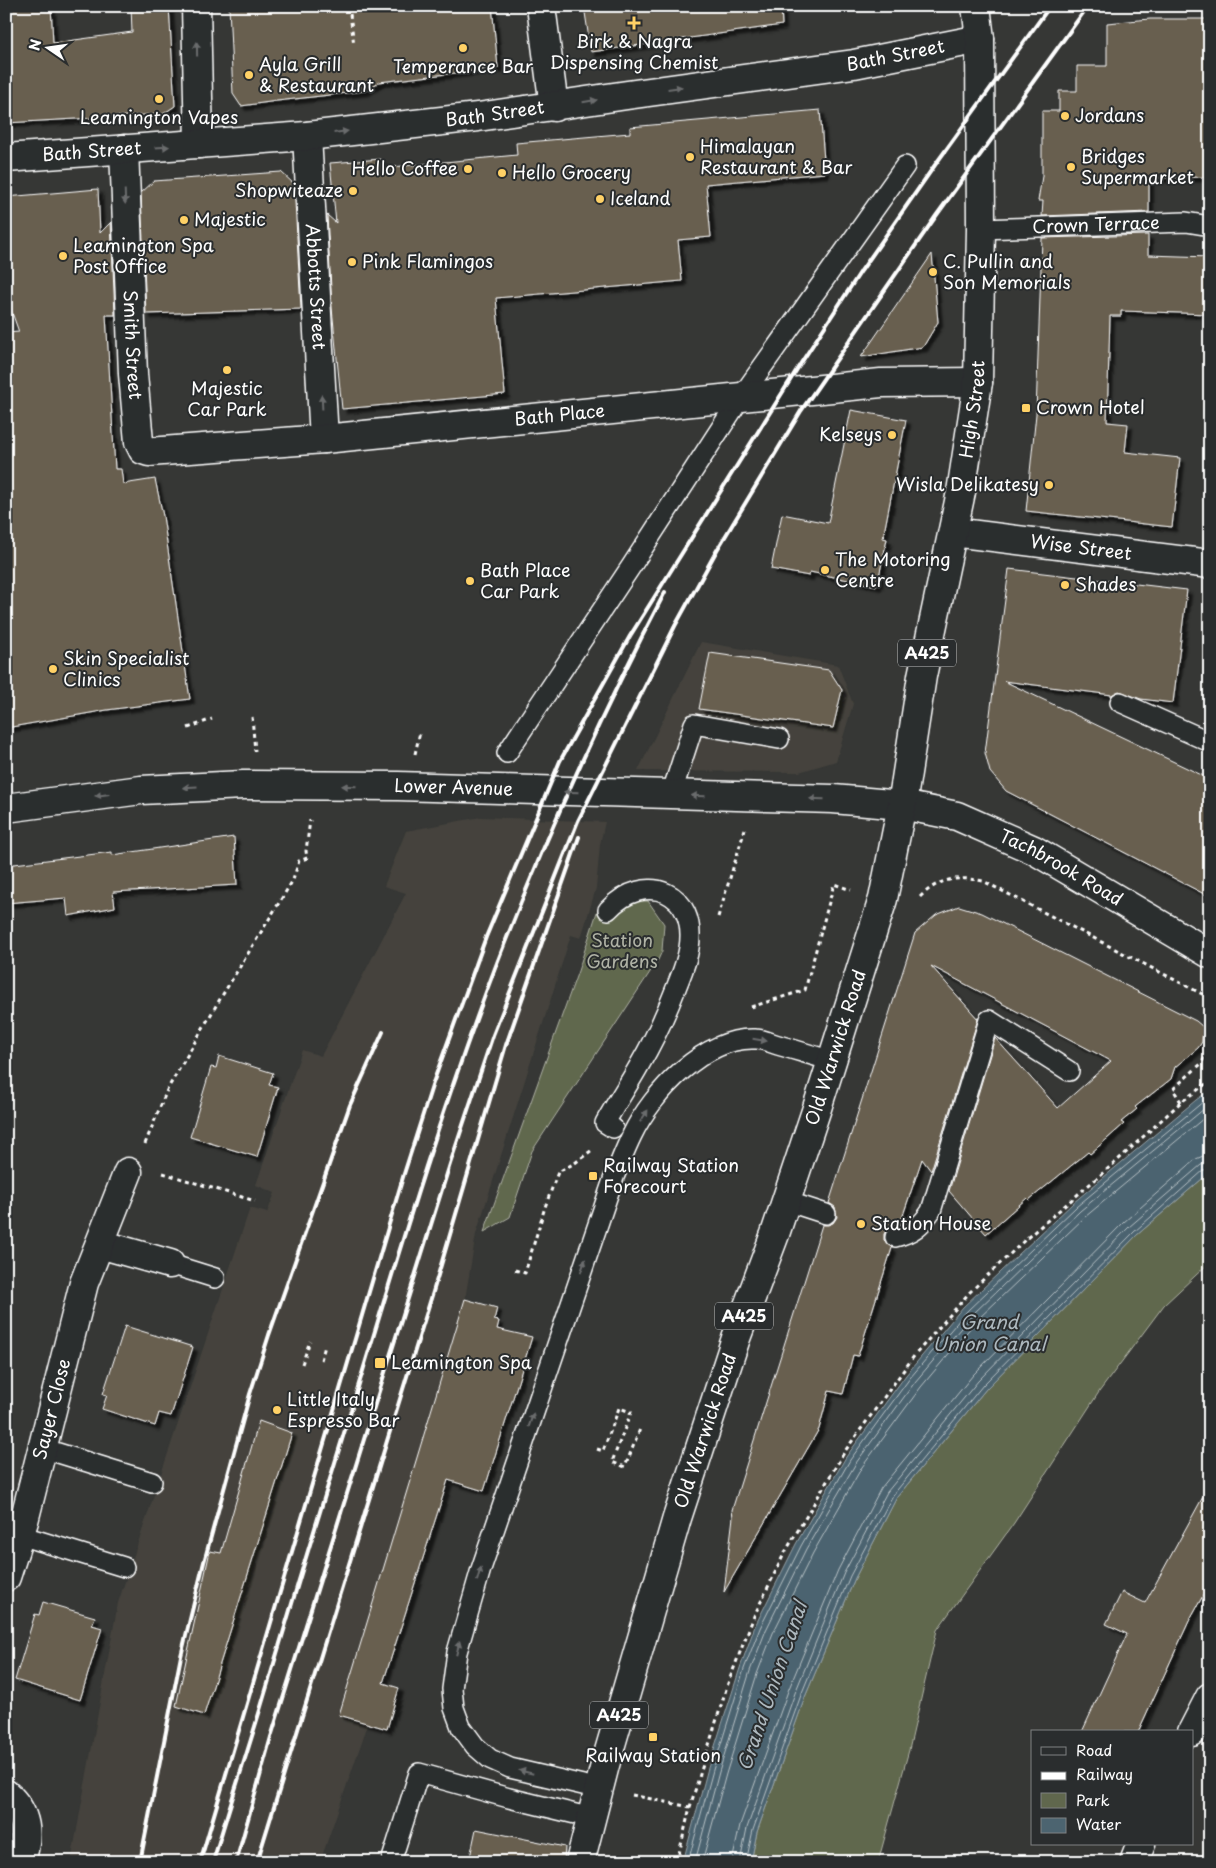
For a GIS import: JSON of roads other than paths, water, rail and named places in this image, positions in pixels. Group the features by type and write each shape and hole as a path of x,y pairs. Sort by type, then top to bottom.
{"main road":[{"path":"196,6 199,144"},
{"path":"541,6 554,107"},
{"name":"A425","path":"976,6 980,39"},
{"name":"Bath Street","path":"6,158 307,136 478,118 627,95 854,64 980,39"},
{"name":"High Street","path":"902,804 920,686 968,454 978,382 981,229 980,39"},
{"name":"Abbotts Street","path":"307,136 324,439"},
{"name":"Smith Street","path":"124,149 133,374 139,442 143,450"},
{"name":"Bath Place","path":"143,450 149,452 324,439 881,382 978,382"},
{"name":"Wise Street","path":"953,532 1210,564"},
{"name":"Lower Avenue","path":"6,808 141,790 243,785 398,786 833,799 902,804"},
{"name":"Tachbrook Road","path":"902,804 957,816 1025,846 1210,954"},
{"name":"Old Warwick Road","path":"580,1862 634,1665 700,1447 736,1338 786,1202 833,1061 883,899 902,804"},
{"name":"Sayer Close","path":"6,1576 20,1535 84,1283 128,1172"},
{"path":"100,1244 170,1264"},
{"path":"1193,1730 1210,1697"},
{"path":"6,1794 20,1809 24,1820 26,1837 21,1862"},
{"path":"1134,1862 1140,1846"}],"lane":[{"path":"506,753 632,565 741,397 905,166"},
{"name":"Crown Terrace","path":"981,229 1186,222 1210,226"},
{"path":"1120,702 1210,742"},
{"path":"671,795 694,724 779,739"},
{"path":"608,910 617,901 630,894 658,889 666,891 673,896 686,914 690,938 686,962 664,1017 641,1062 605,1123 613,1128"},
{"path":"896,1237 914,1230 923,1223 930,1211 989,1020 1069,1071"},
{"path":"600,1788 510,1768 490,1759 475,1746 461,1727 454,1708 452,1689 454,1670 457,1652 481,1569 614,1177 632,1134 645,1114 682,1070 721,1044 757,1039 833,1061"},
{"path":"786,1202 826,1214"},
{"path":"170,1264 215,1278"},
{"path":"42,1448 152,1482"},
{"path":"20,1535 124,1567"},
{"path":"391,1862 419,1773 508,1798 592,1818"}],"water":[{"name":"Grand Union Canal","path":"1210,1090 1210,1172 1137,1235 986,1389 897,1497 855,1578 805,1697 757,1832 751,1862 683,1862 708,1768 755,1626 796,1544 846,1457 906,1375 963,1307 1073,1203"}],"railway":[{"path":"200,1862 403,1177 433,1083 486,937 560,761 630,636 801,363 861,271 1050,6"},
{"path":"236,1862 271,1737 450,1164 493,1035 578,821 675,626 717,550 801,411 936,216 1088,6"},
{"path":"213,1862 403,1240 457,1073 497,963 555,821 619,683 665,592"},
{"path":"257,1862 433,1292 506,1045 579,837"},
{"path":"140,1862 181,1656 204,1562 250,1394 350,1105 383,1032"}],"place":[{"name":"Birk & Nagra Dispensing Chemist","path":"634,23"},
{"name":"Temperance Bar","path":"463,48"},
{"name":"Ayla Grill & Restaurant","path":"249,75"},
{"name":"Leamington Vapes","path":"159,99"},
{"name":"Jordans","path":"1065,116"},
{"name":"Himalayan Restaurant & Bar","path":"690,157"},
{"name":"Bridges Supermarket","path":"1071,167"},
{"name":"Hello Coffee","path":"468,169"},
{"name":"Hello Grocery","path":"502,173"},
{"name":"Shopwiteaze","path":"353,191"},
{"name":"Iceland","path":"600,199"},
{"name":"Majestic","path":"184,220"},
{"name":"Leamington Spa Post Office","path":"63,256"},
{"name":"Pink Flamingos","path":"352,262"},
{"name":"C. Pullin and Son Memorials","path":"933,272"},
{"name":"Majestic Car Park","path":"227,370"},
{"name":"Crown Hotel","path":"1026,408"},
{"name":"Kelseys","path":"892,435"},
{"name":"Wisla Delikatesy","path":"1049,485"},
{"name":"The Motoring Centre","path":"825,570"},
{"name":"Bath Place Car Park","path":"470,581"},
{"name":"Shades","path":"1065,585"},
{"name":"Skin Specialist Clinics","path":"53,669"},
{"name":"Railway Station Forecourt","path":"593,1176"},
{"name":"Station House","path":"861,1224"},
{"name":"Leamington Spa","path":"380,1363"},
{"name":"Little Italy Espresso Bar","path":"277,1410"},
{"name":"Railway Station","path":"653,1737"}],"park label":[{"name":"Station Gardens","path":"622,951"}]}
